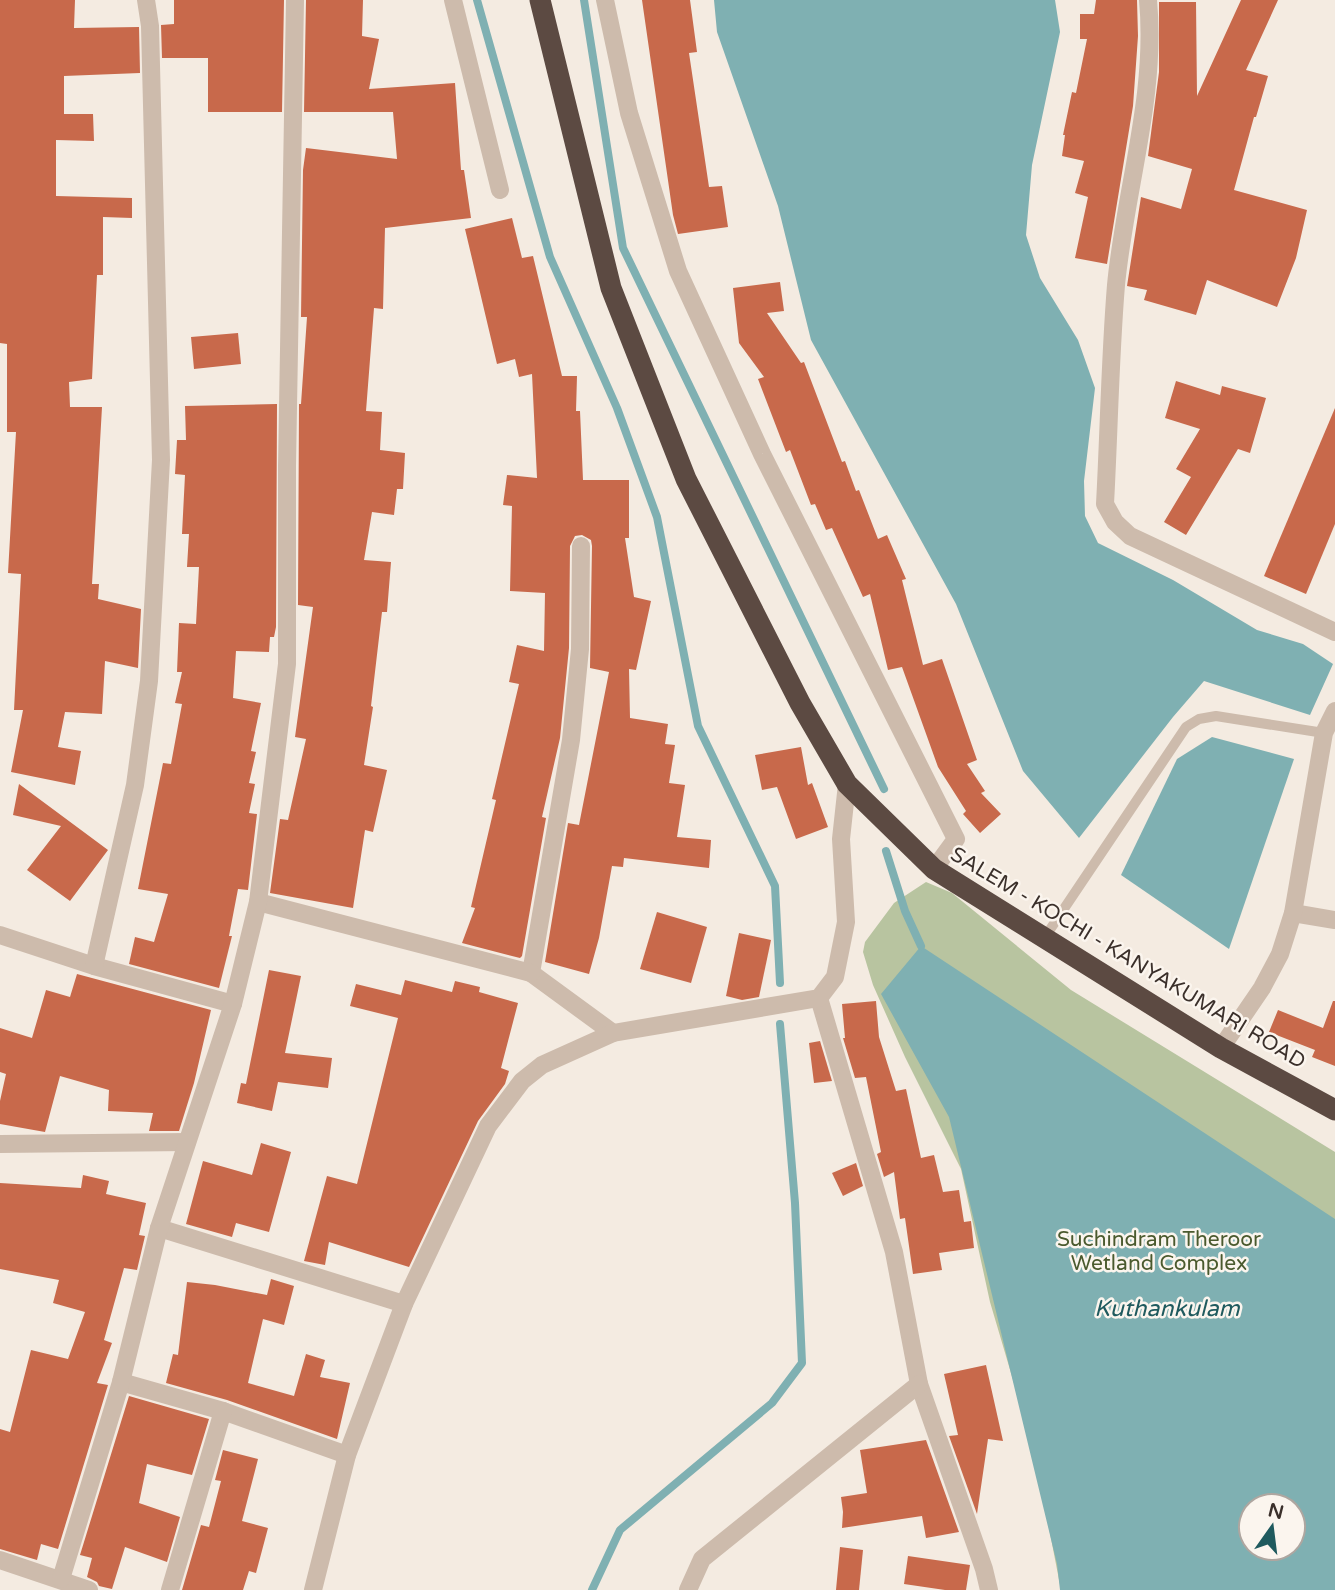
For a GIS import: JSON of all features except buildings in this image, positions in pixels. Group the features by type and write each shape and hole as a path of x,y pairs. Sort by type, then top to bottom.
{"highway":[{"name":"SALEM - KOCHI - KANYAKUMARI ROAD","path":"540,0 611,288 685,479 800,703 848,784 934,869 1221,1048 1335,1110"}],"street":[{"path":"94,966 135,785 149,681 161,460 150,26 146,0"},
{"path":"61,1579 121,1382 159,1228 233,1004 258,902 287,664 287,466 295,0"},
{"path":"453,0 500,190"},
{"path":"605,0 629,113 678,271 762,454 956,839 934,869"},
{"path":"1148,0 1149,74 1116,284 1105,503 1115,522 1130,536 1335,632"},
{"path":"531,973 572,740 580,649 581,546"},
{"path":"1221,1048 1270,974 1293,913 1324,733 1335,711"},
{"path":"313,1590 347,1455 404,1304 488,1126 522,1081 542,1065 613,1033 819,998 835,977 846,922 841,839 848,784"},
{"path":"258,902 531,973 613,1033"},
{"path":"1293,913 1335,920"},
{"path":"0,935 94,966 233,1004"},
{"path":"819,998 894,1252 919,1384 989,1590"},
{"path":"0,1144 187,1142"},
{"path":"159,1228 404,1304"},
{"path":"121,1382 223,1412 347,1455"},
{"path":"688,1590 702,1559 919,1384"},
{"path":"170,1590 223,1412"},
{"path":"0,1560 89,1590"}],"lane":[{"path":"1045,937 1186,727 1199,719 1216,716 1324,733"}],"green space":[{"name":"Kuthankulam","path":"926,882 952,893 1071,990 1335,1152 1335,1590 1061,1590 1034,1451 990,1302 961,1169 905,1057 873,985 863,952 865,942 894,903"}],"water":[{"path":"714,0 1055,0 1060,32 1032,165 1026,235 1040,278 1078,340 1095,388 1084,481 1085,516 1098,543 1173,580 1257,630 1303,644 1333,664 1310,715 1204,681 1079,838 1023,771 956,604 811,340 778,206 717,32"},
{"path":"1212,737 1294,759 1229,949 1121,875 1177,759"},
{"name":"Kuthankulam","path":"921,946 1335,1219 1335,1590 1060,1590 1057,1564 949,1117 881,994"}],"waterway":[{"path":"477,0 550,257 617,408 657,517 698,726 775,886 780,983"},
{"path":"584,0 623,248 884,789"},
{"path":"886,851 905,911 921,946"},
{"path":"592,1590 620,1530 772,1403 802,1363 795,1203 780,1024"}],"park label":[{"name":"Suchindram Theroor Wetland Complex","path":"1159,1251"}]}
